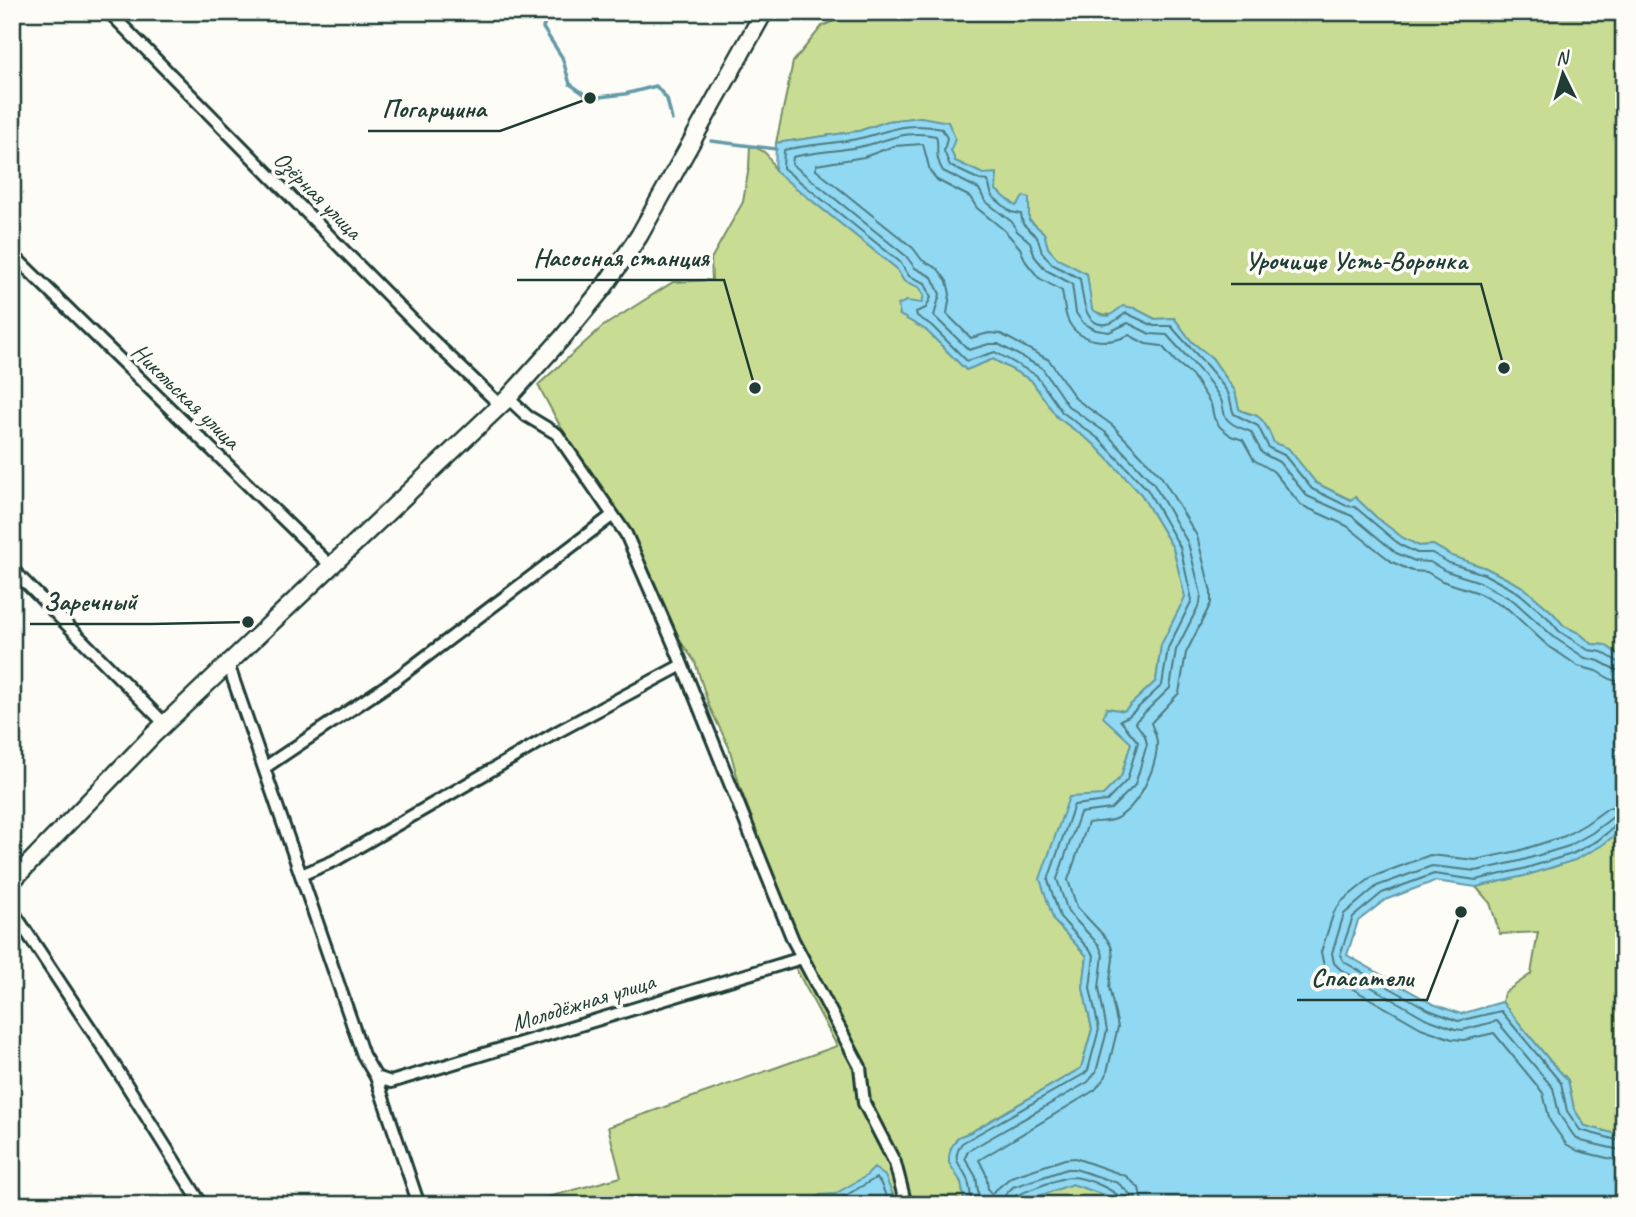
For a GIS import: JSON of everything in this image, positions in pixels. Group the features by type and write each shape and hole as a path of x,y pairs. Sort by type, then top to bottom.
{"street":[{"name":"Озёрная улица","path":"109,12 425,333 504,402 557,434 613,515"},
{"path":"12,881 166,724 504,402 571,327 604,287 639,236 764,12"},
{"name":"Никольская улица","path":"12,254 331,566"},
{"path":"264,768 396,680 613,515 626,534 682,665 793,940 860,1067 863,1103 895,1163 906,1205"},
{"path":"12,569 166,724"},
{"path":"228,664 363,1055 376,1077 419,1205"},
{"path":"301,875 334,861 682,665"},
{"path":"12,910 106,1052 202,1205"},
{"name":"Молодёжная улица","path":"376,1077 391,1082 802,958"}],"green space":[{"path":"855,12 1624,12 1624,658 1605,645 1592,644 1579,633 1564,626 1523,587 1433,545 1419,546 1403,538 1355,497 1351,500 1316,483 1288,448 1274,444 1262,420 1239,409 1235,391 1212,358 1192,342 1174,318 1155,319 1134,308 1107,315 1091,309 1087,274 1058,260 1048,248 1044,233 996,190 983,174 955,161 951,150 921,117 888,121 859,131 776,143 793,62 822,26"},
{"path":"750,146 764,152 775,171 896,268 904,281 920,287 924,295 922,304 900,315 926,330 966,370 993,359 1031,380 1057,417 1094,444 1141,494 1173,548 1186,597 1161,645 1156,681 1124,711 1107,708 1131,743 1121,777 1103,795 1054,921 1087,956 1083,988 1092,1029 1081,1068 958,1137 949,1159 961,1183 965,1205 531,1205 530,1202 621,1177 608,1127 837,1046 796,969 810,961 758,854 756,829 729,747 709,706 695,662 681,642 642,554 565,435 538,385 602,327 673,282 712,280 711,259 743,202"},
{"path":"1624,828 1624,1136 1585,1126 1574,1109 1568,1080 1502,1002 1504,993 1531,974 1538,932 1500,934 1490,903 1476,887 1536,873 1572,860 1607,841"},
{"path":"1072,1184 1110,1197 1120,1205 1014,1205"}],"water":[{"path":"921,117 948,122 955,138 951,150 955,161 983,174 997,173 996,190 1016,206 1024,196 1029,198 1029,220 1044,233 1048,248 1058,259 1087,274 1092,309 1101,315 1109,316 1123,306 1134,308 1155,319 1174,318 1192,342 1212,358 1235,391 1239,409 1257,416 1274,443 1288,448 1316,483 1350,500 1355,497 1403,538 1419,546 1433,545 1523,587 1564,626 1579,633 1592,644 1605,645 1624,658 1624,828 1601,846 1575,860 1524,876 1476,887 1435,881 1385,900 1358,921 1347,955 1433,1004 1461,1014 1502,1002 1568,1080 1574,1109 1585,1126 1624,1136 1624,1205 1120,1205 1110,1197 1072,1184 1014,1205 965,1205 961,1182 949,1163 951,1148 958,1137 1081,1068 1092,1029 1083,988 1087,956 1054,921 1040,879 1069,797 1103,795 1121,777 1131,743 1103,717 1107,708 1124,711 1156,681 1161,645 1185,597 1173,548 1141,494 1094,444 1057,417 1031,380 993,359 966,370 926,330 900,315 898,305 906,301 922,303 924,295 919,287 904,281 896,268 775,171 776,143 859,131 888,121"},
{"path":"874,1168 885,1176 897,1205 805,1205 820,1195 835,1194 866,1176"}],"waterway":[{"path":"548,12 543,28 562,57 570,84 590,98 625,94 656,86 667,99 672,120"},
{"path":"711,141 776,149"}],"place":[{"name":"Погарщина","path":"590,98"},
{"name":"Урочище Усть-Воронка","path":"1504,368"},
{"name":"Насосная станция","path":"755,388"},
{"name":"Заречный","path":"248,622"},
{"name":"Спасатели","path":"1461,912"}]}
